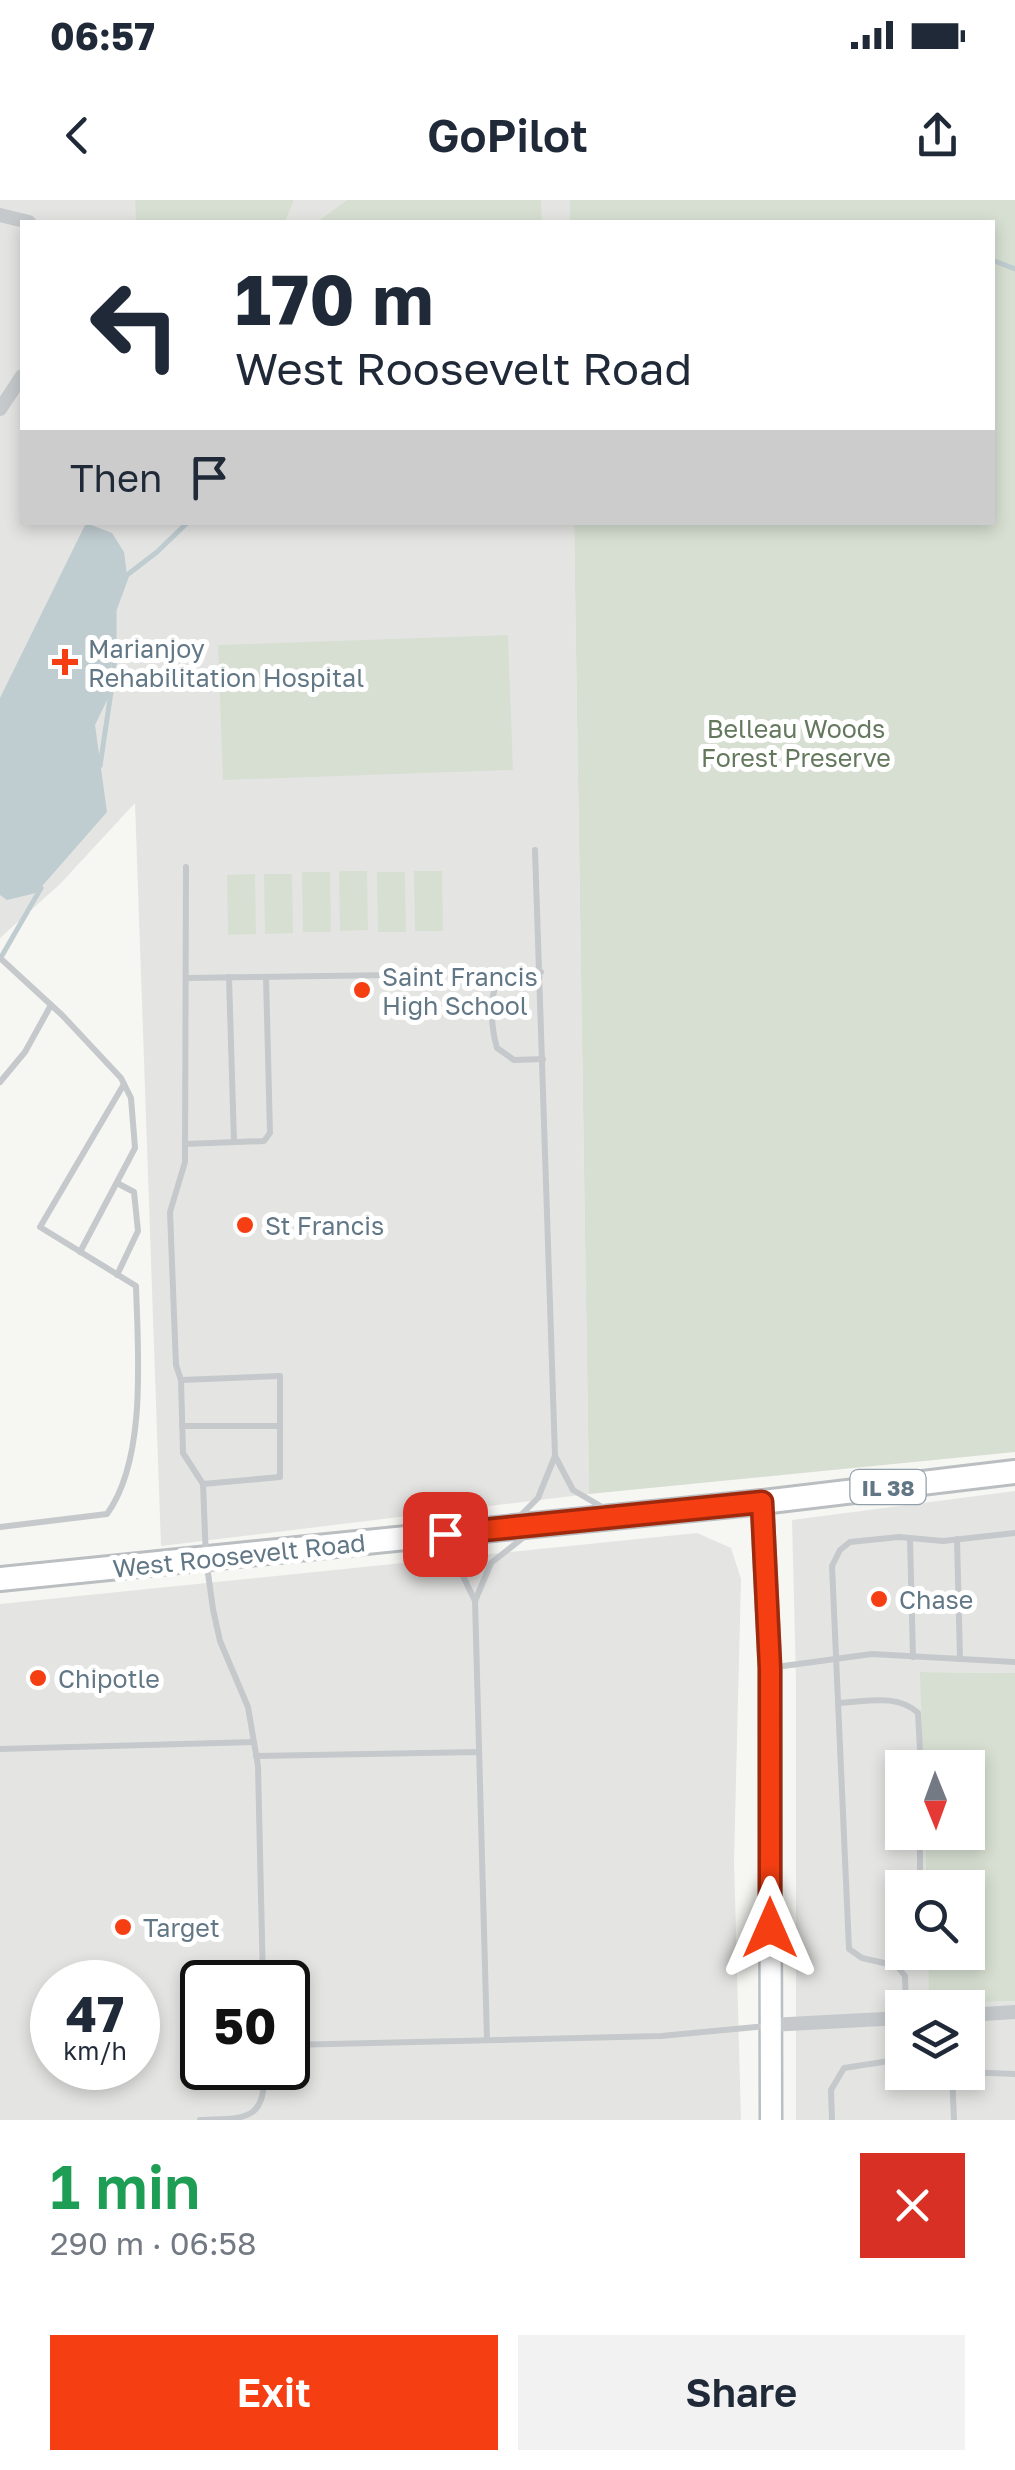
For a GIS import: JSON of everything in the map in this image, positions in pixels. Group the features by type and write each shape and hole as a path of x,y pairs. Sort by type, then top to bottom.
{"main road":[{"name":"West Roosevelt Road","path":"0,1580 762,1502 1015,1472"},
{"path":"762,1502 770,1668 771,2120"}],"street":[{"path":"0,408 20,379"},
{"path":"985,2014 1015,2012"},
{"path":"770,2026 885,2019"}],"lane":[{"path":"508,1528 538,1498 554,1456 536,850"},
{"path":"186,867 185,1162 170,1212 182,1453 203,1484 206,1559 220,1641 248,1707 254,1742 262,1960"},
{"path":"0,958 51,1005 124,1084 135,1116 136,1148 80,1252"},
{"path":"541,972 508,974 497,982 494,996 498,1048 514,1060 543,1060"},
{"path":"186,978 465,974 497,982"},
{"path":"229,977 234,1142"},
{"path":"185,1144 264,1141 272,1124 266,977"},
{"path":"0,1082 24,1052 51,1005"},
{"path":"0,1527 107,1514 126,1468 139,1386 136,1286 40,1227 124,1084"},
{"path":"117,1183 134,1192 138,1231 118,1275"},
{"path":"181,1380 280,1376 280,1477 203,1484"},
{"path":"182,1426 280,1426"},
{"path":"554,1456 572,1490 618,1516"},
{"path":"475,1600 492,1563 540,1524"},
{"path":"885,1963 862,1958 849,1949 832,1566 840,1550 850,1542 875,1538 957,1540 1015,1533"},
{"path":"414,1538 462,1574 475,1600 487,2040"},
{"path":"910,1539 914,1657"},
{"path":"957,1540 960,1659"},
{"path":"770,1668 872,1654 1015,1662"},
{"path":"838,1703 907,1702 918,1713 920,1750"},
{"path":"0,1749 254,1742"},
{"path":"256,1756 480,1752"},
{"path":"310,2044 661,2036 770,2026"},
{"path":"832,2120 831,2090 844,2068 885,2062"},
{"path":"985,2073 1015,2074"},
{"path":"200,2120 243,2118 258,2110 265,2090"},
{"path":"953,2090 954,2120"}],"shaded area":[{"name":"Saint Francis High School","path":"0,200 570,200 570,220 20,220 20,525 574,525 589,1494 161,1546 135,803 60,884 0,938"},
{"path":"85,525 112,533 124,552 127,575 114,610 110,694 95,725 107,812 36,893 7,900 0,895 0,698"},
{"path":"1015,1491 1015,1673 921,1672 923,1750 885,1750 885,1850 925,1850 926,1870 885,1870 885,1970 929,1970 929,1990 885,1990 885,2090 985,2090 985,2002 1015,2001 1015,2120 796,2120 792,1520"},
{"path":"697,1533 731,1548 741,1579 734,1861 741,2120 0,2120 0,1604"}],"green space":[{"path":"135,200 294,200 286,220 136,220"},
{"path":"347,200 541,200 542,220 320,220"},
{"name":"Belleau Woods Forest Preserve","path":"570,200 1015,200 1015,1452 589,1494 574,525 995,525 995,220 570,220"},
{"path":"508,635 513,770 223,780 218,645"},
{"path":"339,871 367,871 368,930 340,931"},
{"path":"414,871 442,871 443,931 415,931"},
{"path":"302,872 330,872 331,932 303,932"},
{"path":"377,872 405,872 406,932 378,932"},
{"path":"255,874 256,934 228,935 227,875"},
{"path":"264,874 292,874 293,933 265,934"},
{"path":"920,1672 1015,1673 1015,2001 985,2002 985,1990 929,1990 928,1970 985,1970 985,1870 926,1870 925,1850 985,1850 985,1750 922,1750"}],"waterway":[{"path":"995,261 1015,269"},
{"path":"100,766 114,672 114,610 127,575 185,525"},
{"path":"0,959 41,888"}],"place":[{"name":"Marianjoy Rehabilitation Hospital","path":"65,662"},
{"name":"Saint Francis High School","path":"362,990"},
{"name":"St Francis","path":"245,1225"},
{"name":"Chase","path":"879,1599"},
{"name":"Chipotle","path":"38,1678"},
{"name":"Target","path":"123,1927"}],"route":[{"path":"445,1534 762,1502 770,1668 770,1928"}]}
